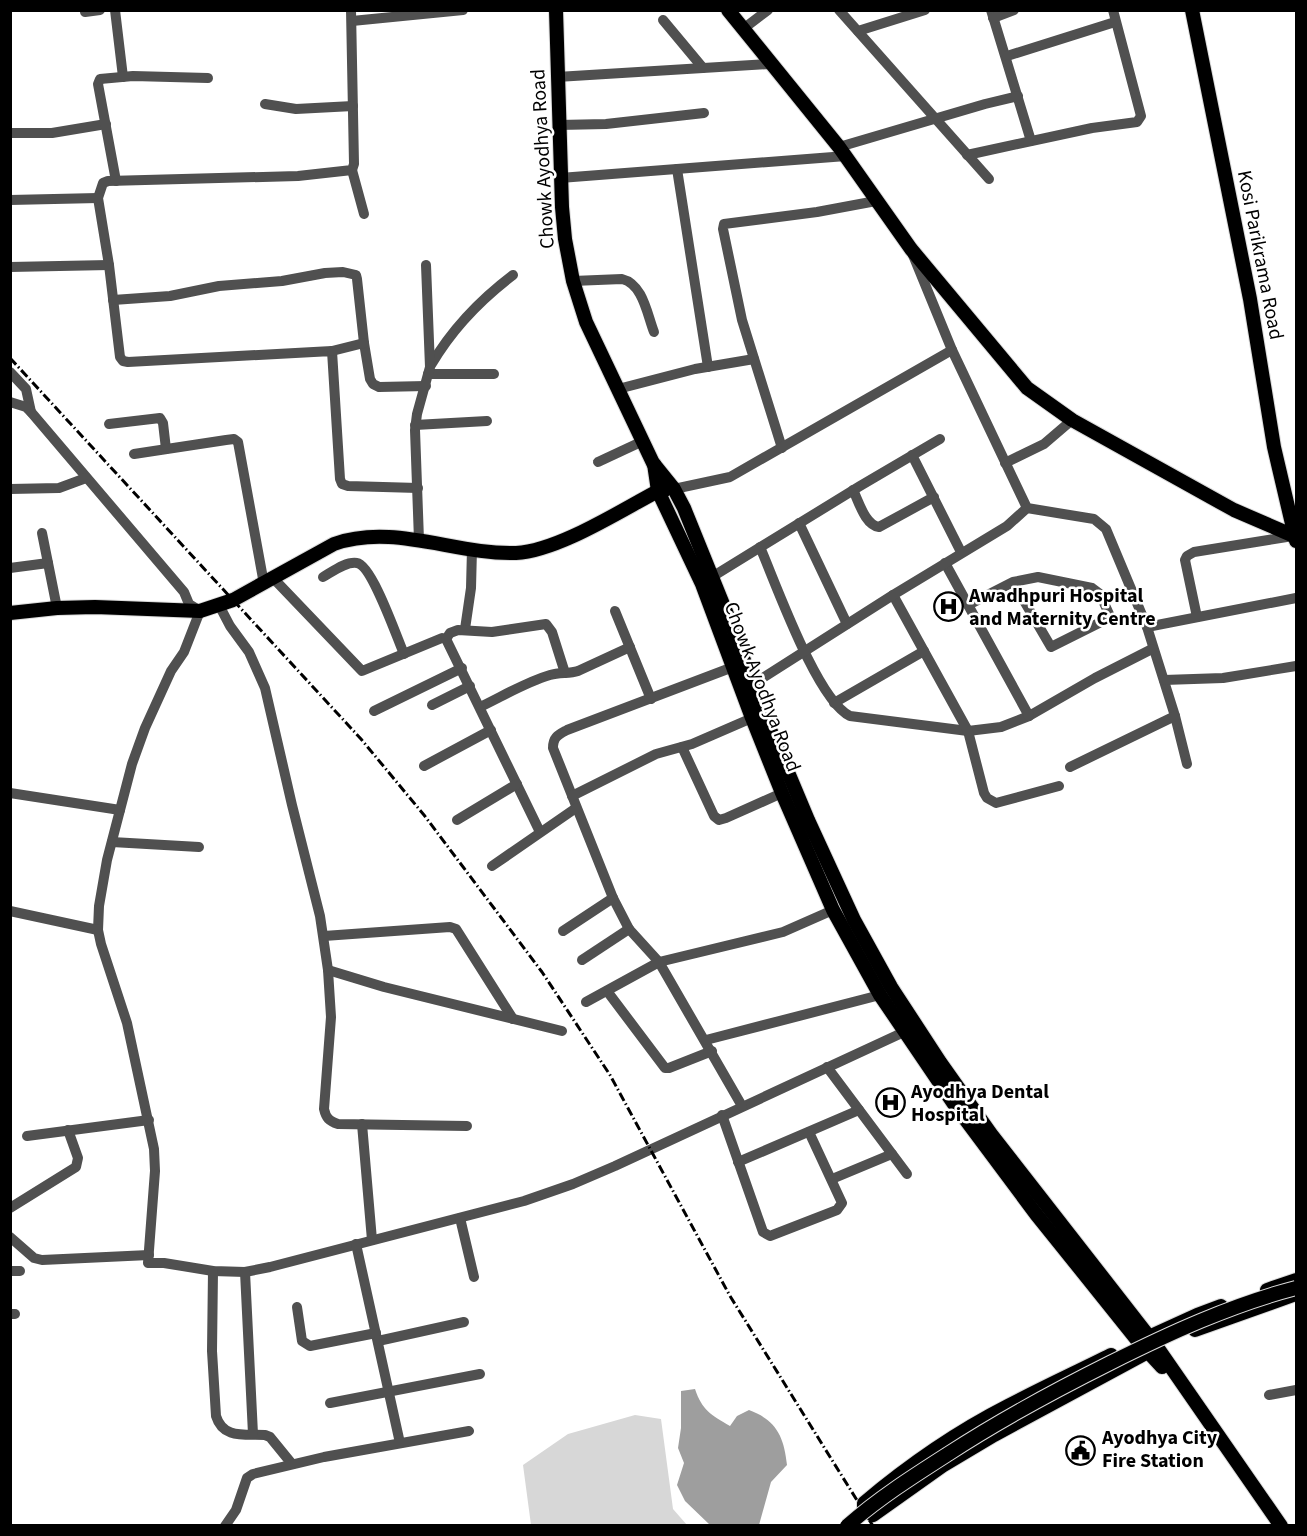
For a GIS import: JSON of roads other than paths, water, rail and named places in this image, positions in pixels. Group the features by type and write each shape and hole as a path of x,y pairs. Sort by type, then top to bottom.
{"main road":[{"name":"Chowk Ayodhya Road","path":"556,10 561,178 565,239 573,281 586,322 653,463"},
{"path":"728,10 769,64 842,151 910,249 1027,388 1072,420 1234,510 1295,539"},
{"name":"Kosi Parikrama Road","path":"1192,10 1250,299 1274,447 1295,539"},
{"path":"653,463 674,489 747,688 854,920 891,987 991,1134 1193,1404 1281,1526"},
{"path":"653,463 658,491 707,580"},
{"path":"10,613 95,607 200,611 219,605 269,581 316,553 351,538 366,536 419,540 472,549 515,553 548,546 658,491 674,489"},
{"name":"Chowk Ayodhya Road","path":"707,580 733,667 747,688 752,718 785,799 833,910 880,995"},
{"path":"880,995 967,1122 1036,1214 1100,1282"},
{"path":"1296,1280 1197,1315 1148,1344 994,1435 942,1466 873,1515 864,1509 864,1503 888,1483 946,1442 1007,1406 1148,1344 1296,1294"},
{"path":"838,1526 842,1522 847,1526 874,1502 1008,1416 1163,1336 1232,1308 1296,1288"},
{"path":"1193,1404 1274,1526"}],"street":[{"path":"85,12 100,10"},
{"path":"115,10 123,77"},
{"path":"364,214 352,170 354,164 352,16 463,10"},
{"path":"743,29 768,10"},
{"path":"839,10 988,179"},
{"path":"858,31 925,10"},
{"path":"1014,10 992,14 1007,56 1031,141"},
{"path":"967,155 1092,128 1137,122 1141,116 1114,16 1007,56"},
{"path":"663,20 703,68"},
{"path":"557,77 769,64"},
{"path":"116,181 98,84 100,79 208,78"},
{"path":"561,178 677,170 842,151 934,118 1018,96"},
{"path":"265,104 296,109 353,106"},
{"path":"559,125 606,124 704,113"},
{"path":"10,134 52,133 106,124"},
{"path":"352,170 298,176 116,181 104,183 98,198 109,264 120,357 123,361 332,351 364,344"},
{"path":"677,170 708,367"},
{"path":"10,200 98,198"},
{"path":"782,448 753,359 730,263 724,224 876,201"},
{"path":"910,249 952,350 1027,508"},
{"path":"10,267 109,264"},
{"path":"426,265 428,376"},
{"path":"113,300 170,296 219,286 351,273 356,275 357,279 364,344 370,379 373,384 379,387 428,376 494,374"},
{"path":"419,540 415,425 428,376 449,337 477,305 513,275"},
{"path":"573,281 622,279 629,281 637,289 654,332"},
{"path":"674,489 730,477 952,350"},
{"path":"332,351 342,484 418,488"},
{"path":"621,395 708,367 753,359"},
{"path":"10,372 26,389 31,412"},
{"path":"10,402 26,407 31,412 184,592 189,604 200,611 184,652 171,671 145,728 132,764 112,842 99,906 98,930 127,1023 154,1149 155,1171 148,1263 213,1271 245,1272 524,1202 573,1184 904,1032"},
{"path":"109,424 160,418 163,423 166,449"},
{"path":"1005,464 1044,444 1072,420"},
{"path":"415,425 487,421"},
{"path":"134,454 234,439 238,442 269,581 362,671 442,638 446,639"},
{"path":"707,580 940,439"},
{"path":"598,462 643,441"},
{"path":"912,455 961,552"},
{"path":"10,489 59,488 86,478"},
{"path":"853,490 868,521 873,526 879,526 934,497"},
{"path":"747,688 961,552 1007,526 1027,508"},
{"path":"1027,508 1094,519 1106,529 1147,627 1152,649 1175,716 1187,764"},
{"path":"800,523 846,624"},
{"path":"42,533 57,608"},
{"path":"1197,617 1185,560 1187,555 1295,539"},
{"path":"760,547 804,652 834,703 843,713 850,716 968,731 1001,727 1029,716 1152,649"},
{"path":"465,630 471,588 472,549"},
{"path":"323,577 352,563 358,562 363,565 376,588 404,654"},
{"path":"945,562 1029,716"},
{"path":"10,568 48,563"},
{"path":"968,605 1013,582 1038,577 1092,588 1100,594 1108,614 1105,620 1051,647 1013,582"},
{"path":"893,595 968,731 984,793 996,803 1059,786"},
{"path":"1147,627 1296,598"},
{"path":"219,605 230,626 249,652 265,688 324,936 331,1017 324,1109 329,1121 338,1124 466,1126"},
{"path":"615,611 651,699"},
{"path":"446,639 450,633 465,630 492,632 546,624 552,632 565,673"},
{"path":"446,639 540,832"},
{"path":"480,707 537,680 558,673 578,671 630,647"},
{"path":"834,703 924,651"},
{"path":"1164,680 1223,678 1296,666"},
{"path":"733,667 557,735 553,741 553,748 613,898 629,928 659,962 742,1106"},
{"path":"374,711 462,668"},
{"path":"432,705 470,686"},
{"path":"1070,768 1175,716"},
{"path":"572,796 656,754 682,747 752,718"},
{"path":"424,766 491,730"},
{"path":"682,747 714,816 719,820 785,799"},
{"path":"457,820 517,784"},
{"path":"10,793 120,810"},
{"path":"492,866 576,808"},
{"path":"112,842 199,847"},
{"path":"563,930 613,898"},
{"path":"586,1002 659,962 783,932 833,910"},
{"path":"10,911 98,930"},
{"path":"324,936 450,927 456,929 513,1019"},
{"path":"582,960 629,928"},
{"path":"328,970 384,987 562,1031"},
{"path":"607,991 665,1068 712,1051"},
{"path":"705,1040 880,995"},
{"path":"827,1067 907,1174"},
{"path":"738,1162 859,1110"},
{"path":"722,1115 763,1232 770,1236 840,1207 842,1198 809,1132"},
{"path":"27,1136 149,1120"},
{"path":"362,1124 372,1240"},
{"path":"10,1208 76,1167 78,1158 68,1130"},
{"path":"832,1179 892,1154"},
{"path":"460,1218 474,1277"},
{"path":"10,1237 34,1258 42,1260 149,1255"},
{"path":"356,1244 400,1443"},
{"path":"213,1271 212,1351 216,1416 219,1424 224,1431 231,1434 270,1437 292,1464"},
{"path":"245,1272 253,1434"},
{"path":"297,1307 302,1341 310,1346 464,1322"},
{"path":"330,1403 480,1374"},
{"path":"1269,1395 1296,1390"},
{"path":"225,1526 236,1510 247,1478 253,1474 292,1464 469,1431"}],"railway":[{"path":"10,358 361,739 424,815 542,972 610,1075 730,1296 873,1526"}],"place":[{"name":"Awadhpuri Hospital and Maternity Centre","path":"948,607"},
{"name":"Ayodhya Dental Hospital","path":"890,1103"},
{"name":"Ayodhya City Fire Station","path":"1081,1450"}]}
